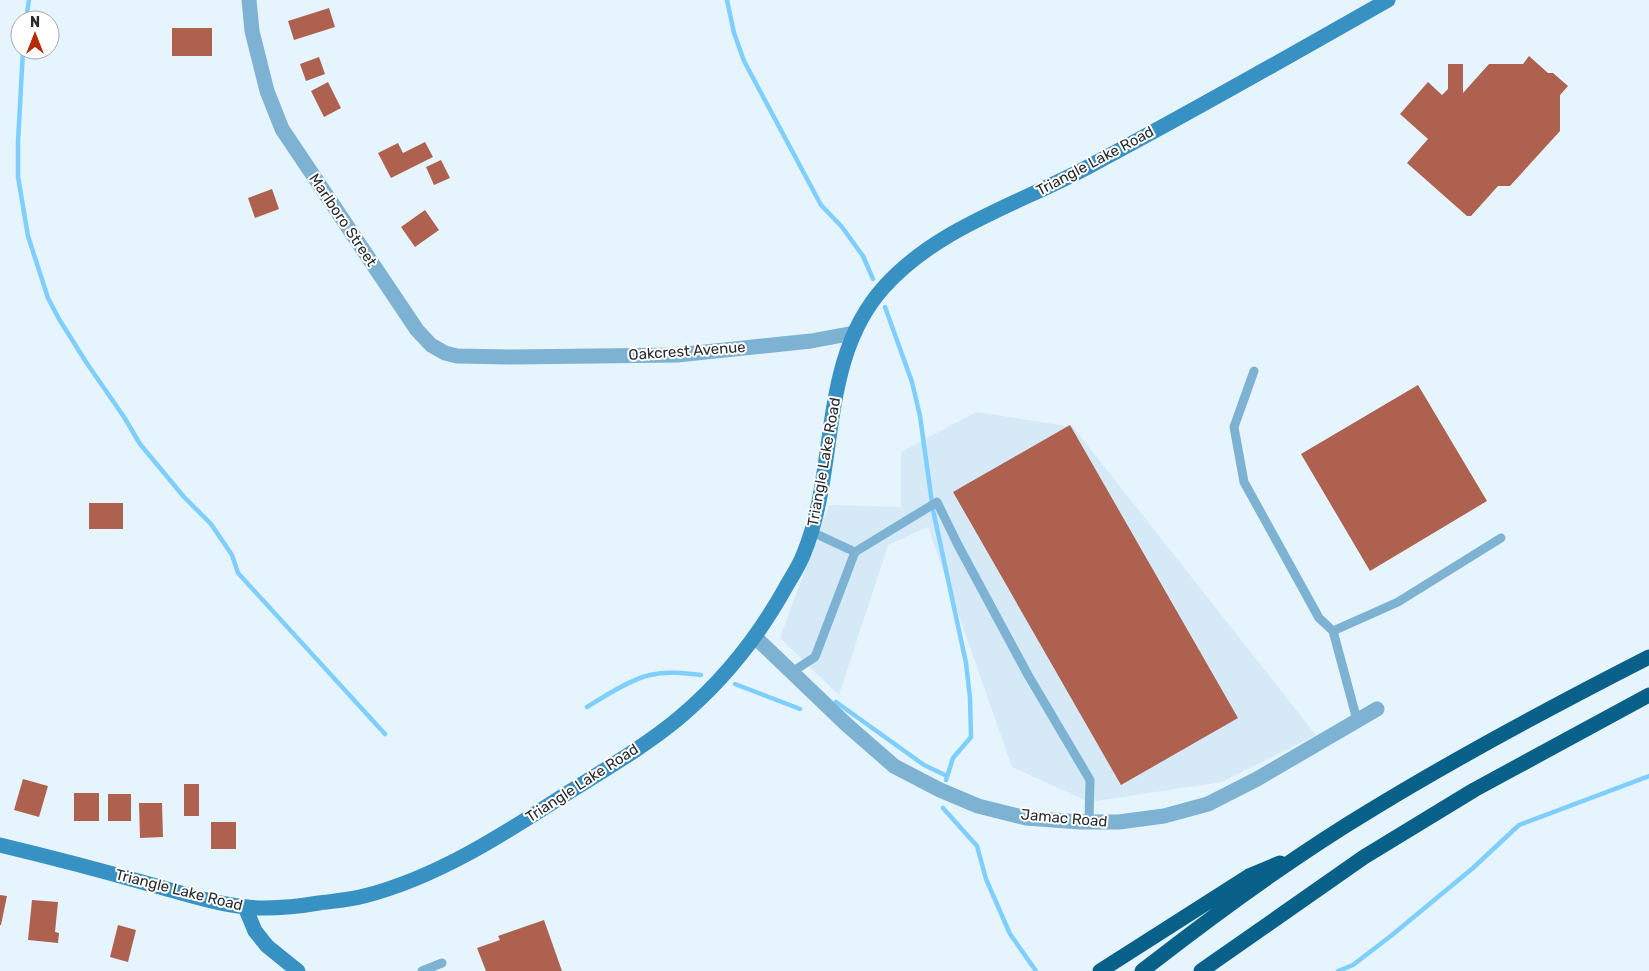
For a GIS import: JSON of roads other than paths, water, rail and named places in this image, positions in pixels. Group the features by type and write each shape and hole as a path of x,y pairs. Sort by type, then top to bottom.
{"highway":[{"path":"1142,971 1251,890 1369,811 1485,743 1649,657"},
{"path":"1201,971 1364,857 1474,790 1649,695"},
{"path":"1100,971 1249,876 1307,852"},
{"path":"1218,971 1270,922"}],"street":[{"name":"Marlboro Street","path":"249,0 252,30 267,91 282,129 417,330 431,345 445,354 457,356 519,357"},
{"name":"Triangle Lake Road","path":"0,845 219,902 245,907 292,907 363,896 408,881 464,856 547,806 676,721 713,687 755,637 775,607 803,556 818,514 832,419 847,352 862,317 882,289 895,276 912,260 962,228 1083,170 1388,0"},
{"name":"Oakcrest Avenue","path":"519,357 677,355 811,341 854,333"},
{"name":"Jamac Road","path":"755,637 847,726 894,766 940,790 978,806 1026,818 1118,822 1164,816 1208,804 1258,779 1377,708"},
{"path":"245,907 255,931 267,946 298,971"}],"lane":[{"path":"1254,371 1234,427 1244,482 1319,618 1332,631 1358,720"},
{"path":"792,672 815,657 855,552 937,502 1028,675 1090,780 1089,822"},
{"path":"812,532 855,552"},
{"path":"1332,631 1398,602 1501,538"},
{"path":"422,971 442,963"}],"waterway":[{"path":"28,10 29,0"},
{"path":"727,0 734,33 744,61 821,205 842,227 863,256 873,279"},
{"path":"22,60 18,177 28,236 48,298 59,319 140,444 184,497 211,524 232,555 238,573 385,734"},
{"path":"885,307 912,382 920,416 933,510 966,663 970,698 971,737 953,758 946,780"},
{"path":"587,707 626,684 642,677 669,673 701,675"},
{"path":"735,684 800,709"},
{"path":"836,702 924,765 947,776"},
{"path":"1338,971 1353,965 1392,935 1473,868 1519,825 1649,776"},
{"path":"943,808 977,846 986,879 1010,934 1036,971"}]}
